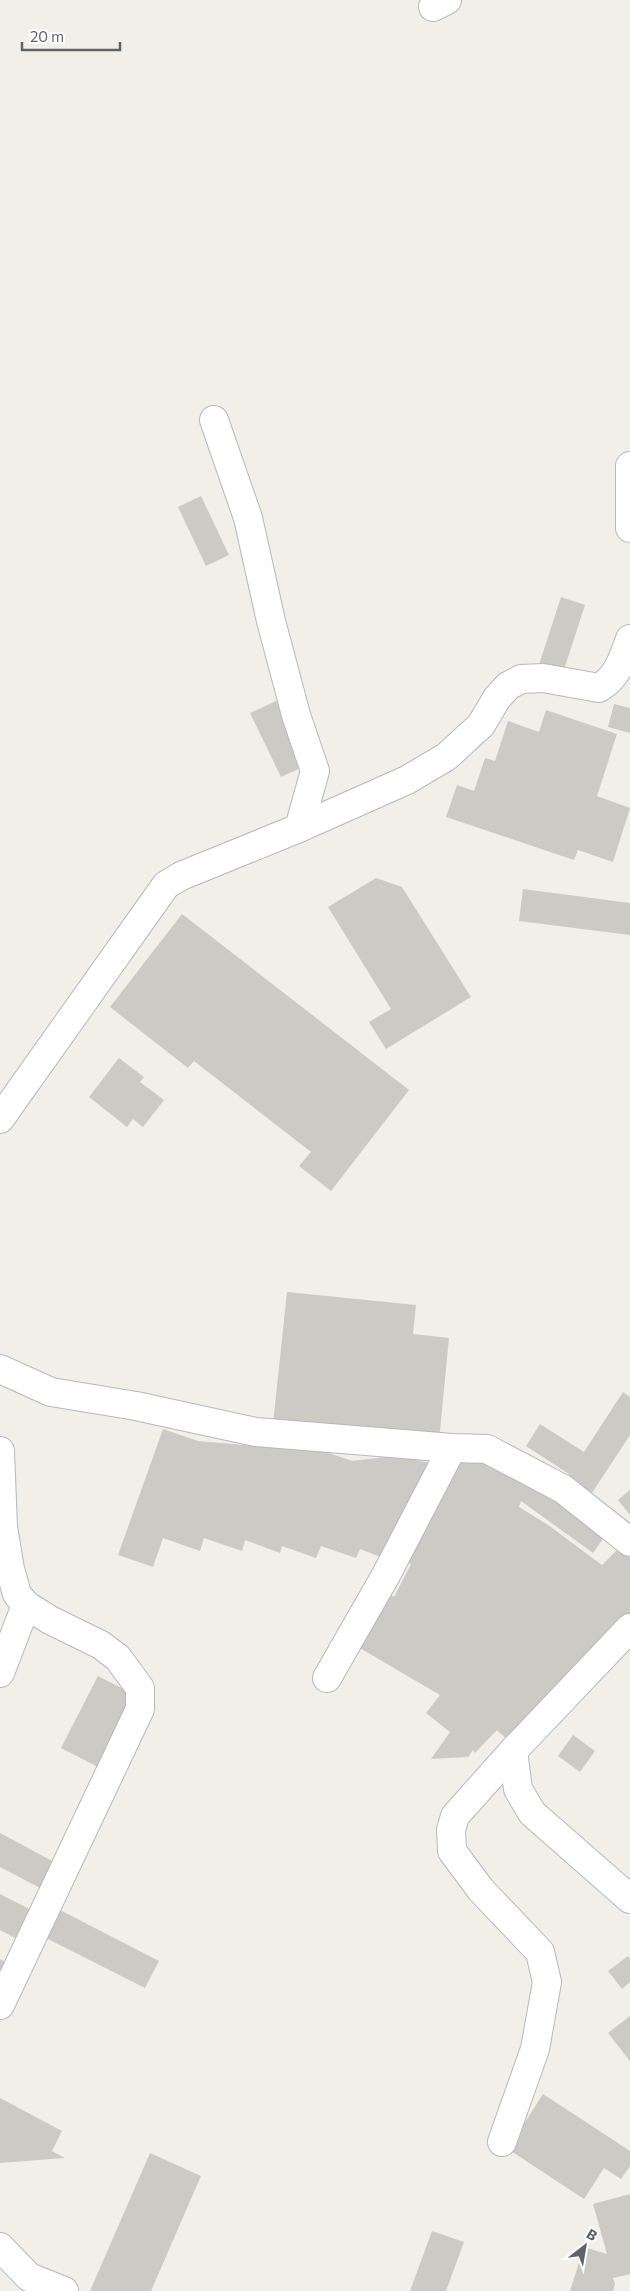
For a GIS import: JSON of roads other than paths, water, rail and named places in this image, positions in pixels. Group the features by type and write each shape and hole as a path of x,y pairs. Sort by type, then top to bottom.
{"street":[{"path":"214,420 248,518 271,620 296,715 315,771 299,828"},
{"path":"630,466 630,528"},
{"path":"0,1119 166,886 181,876 299,828 408,780 446,757 481,725 497,698 508,686 521,679 543,678 599,688 607,684 616,674 630,639"},
{"path":"0,1369 51,1392 136,1406 256,1432 452,1448 487,1449 563,1489 630,1542"},
{"path":"327,1678 386,1575 452,1448"},
{"path":"0,1451 3,1527 10,1569 17,1594 26,1605 50,1620 101,1645 118,1658 140,1688 140,1709 0,2004"},
{"path":"0,1673 26,1605"},
{"path":"502,2142 535,2049 547,1982 540,1952 481,1890 452,1852 451,1830 455,1816 513,1751 630,1628"},
{"path":"513,1751 518,1789 532,1813 630,1899"},
{"path":"0,2247 29,2277 64,2291"}]}
